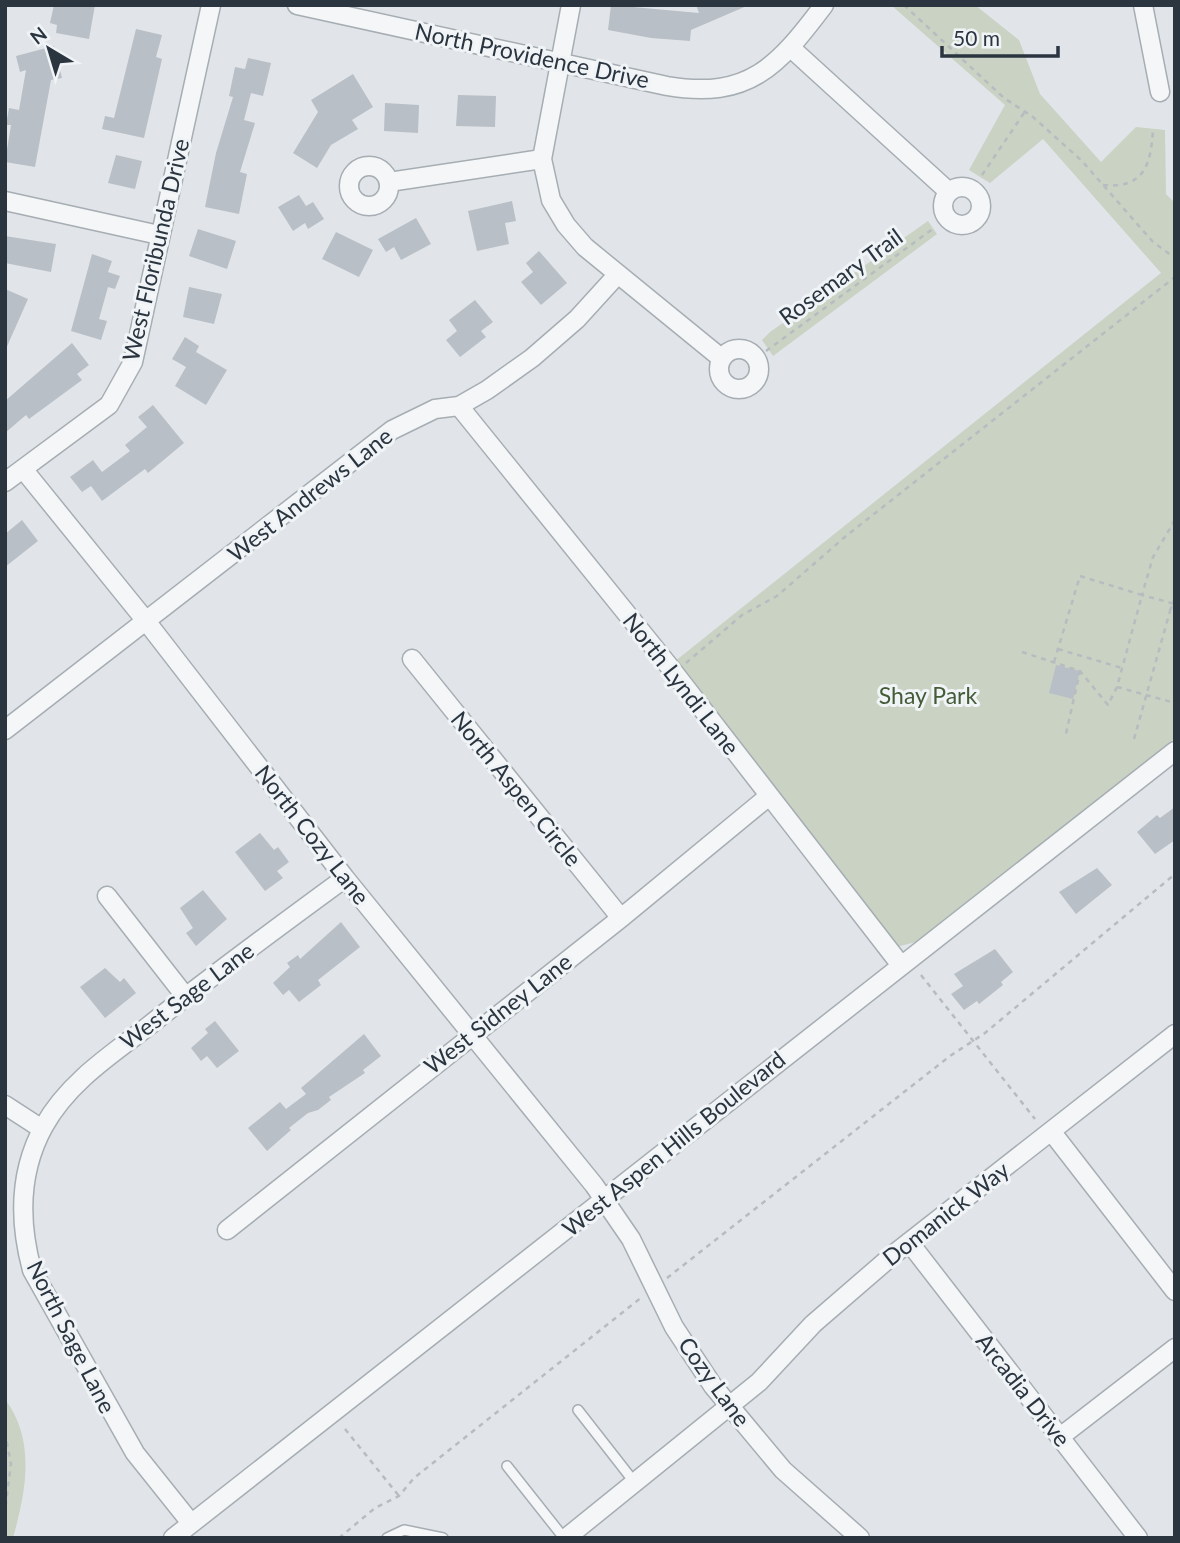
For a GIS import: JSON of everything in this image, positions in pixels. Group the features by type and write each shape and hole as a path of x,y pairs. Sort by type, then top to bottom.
{"street":[{"name":"West Floribunda Drive","path":"5,482 109,405 124,382 132,362 211,5"},
{"name":"North Providence Drive","path":"297,5 688,89 728,88 756,77 791,48"},
{"path":"570,5 541,159 551,200 566,225 591,252 721,358"},
{"path":"824,5 791,48 949,192"},
{"path":"1143,5 1160,92"},
{"path":"389,181 541,159"},
{"path":"5,201 159,235"},
{"name":"West Andrews Lane","path":"5,730 393,430 435,409 459,406 532,358 577,319 618,274"},
{"name":"North Lyndi Lane","path":"459,406 900,964"},
{"name":"North Cozy Lane","path":"23,469 146,621 345,878 604,1199"},
{"name":"North Aspen Circle","path":"412,659 621,918"},
{"name":"West Aspen Hills Boulevard","path":"173,1538 900,964 1175,751"},
{"name":"West Sidney Lane","path":"227,1230 621,918 769,796"},
{"name":"West Sage Lane","path":"42,1129 56,1106 74,1087 185,996 345,878"},
{"path":"107,896 185,996"},
{"name":"Domanick Way","path":"565,1538 729,1407 779,1363 818,1319 909,1242 1175,1034"},
{"path":"5,1105 42,1129"},
{"name":"North Sage Lane","path":"42,1129 22,1199 26,1245 32,1270 135,1452 191,1523"},
{"path":"1051,1131 1175,1291"},
{"name":"Cozy Lane","path":"604,1199 631,1239 685,1346 729,1407 783,1470 860,1538"},
{"name":"Arcadia Drive","path":"909,1242 1138,1538"},
{"path":"1060,1437 1175,1348"}],"lane":[{"path":"578,1410 635,1483"},
{"path":"507,1466 565,1538"},
{"path":"387,1538 404,1530 443,1538"}],"path":[{"path":"904,5 1024,113 1082,161 1153,242 1175,258"},
{"path":"982,175 1024,113"},
{"path":"1102,185 1117,187 1135,180 1146,169 1152,154 1153,129"},
{"name":"Rosemary Trail","path":"766,351 934,228"},
{"path":"686,664 742,615 777,596 846,536 1175,277"},
{"path":"1022,652 1080,671 1108,705 1117,687 1153,557 1175,520"},
{"path":"1054,662 1080,576 1175,604"},
{"path":"1134,739 1175,597"},
{"path":"1058,649 1122,668"},
{"path":"1065,738 1080,671"},
{"path":"1117,687 1175,703"},
{"path":"339,1538 375,1508 399,1496 414,1478 654,1288 950,1056 974,1041 1175,874"},
{"path":"921,975 1035,1119"},
{"path":"345,1429 399,1496"},
{"path":"5,1432 11,1464 5,1511"}],"green space":[{"name":"Shay Park","path":"891,5 975,5 1019,40 1040,94 1101,162 1136,127 1165,130 1166,194 1175,203 1175,738 920,941 888,949 669,666 1161,273 1043,139 990,183 969,170 1005,105"},
{"path":"928,221 937,234 773,356 762,340 770,332"},
{"path":"5,1399 15,1415 25,1449 22,1502 13,1538 5,1538"}],"building":[{"path":"54,5 95,5 89,39 56,33 57,25 50,23"},
{"path":"611,5 699,13 696,5 749,5 691,30 690,41 651,38 608,30"},
{"path":"136,29 162,35 156,57 162,59 144,138 102,129 105,116 114,118"},
{"path":"54,46 62,78 51,80 35,167 5,162 11,125 6,125 9,108 19,110 26,70 20,72 16,56"},
{"path":"248,58 271,63 263,96 251,93 244,120 255,123 240,172 247,174 239,214 205,207 216,153 233,97 229,96 235,67 245,69"},
{"path":"353,74 373,107 352,120 358,129 331,145 317,168 293,153 318,112 311,100"},
{"path":"458,95 496,96 495,127 456,126"},
{"path":"385,103 419,105 418,133 384,131"},
{"path":"116,155 142,161 135,189 108,183"},
{"path":"299,195 306,206 313,202 324,219 308,229 305,223 293,231 278,207"},
{"path":"512,201 516,221 505,223 509,244 477,251 468,211"},
{"path":"416,218 431,244 401,260 394,247 386,252 378,239"},
{"path":"198,229 236,241 227,269 189,256"},
{"path":"336,232 373,250 359,277 322,259"},
{"path":"5,236 56,244 51,272 5,263"},
{"path":"539,251 567,283 541,305 521,282 533,272 526,263"},
{"path":"92,254 112,261 108,272 120,276 115,289 108,287 99,319 107,321 101,340 71,331"},
{"path":"189,287 222,294 214,324 183,317"},
{"path":"5,289 28,299 5,351"},
{"path":"475,300 493,322 481,331 486,337 460,357 446,340 457,331 449,320"},
{"path":"185,337 199,346 196,352 227,370 206,405 175,386 186,367 172,359"},
{"path":"72,343 89,365 77,374 82,380 29,419 26,415 5,433 5,401"},
{"path":"153,405 184,443 148,473 145,469 102,501 91,486 82,492 70,477 93,460 102,472 130,451 125,445 147,427 138,417"},
{"path":"22,520 38,541 5,567 5,534"},
{"path":"1056,665 1080,671 1073,699 1049,693"},
{"path":"1175,807 1175,840 1155,854 1137,832 1157,815 1160,818"},
{"path":"260,833 274,850 278,847 289,862 277,871 283,878 265,891 235,852"},
{"path":"1097,868 1112,885 1076,914 1059,892"},
{"path":"203,890 227,919 196,946 186,933 193,928 180,908"},
{"path":"341,922 360,947 318,980 321,985 299,1002 289,990 283,995 273,983 290,967 287,963 298,955 300,959"},
{"path":"995,949 1013,972 1001,982 1003,985 979,1004 977,1001 964,1010 951,994 963,986 954,974"},
{"path":"105,968 120,982 124,978 136,993 105,1018 80,987"},
{"path":"215,1021 239,1051 217,1068 207,1056 201,1061 191,1048 208,1033 205,1029"},
{"path":"364,1034 381,1056 363,1070 365,1073 329,1097 331,1100 289,1128 291,1130 267,1151 248,1128 280,1102 286,1109 306,1094 301,1088"}]}
